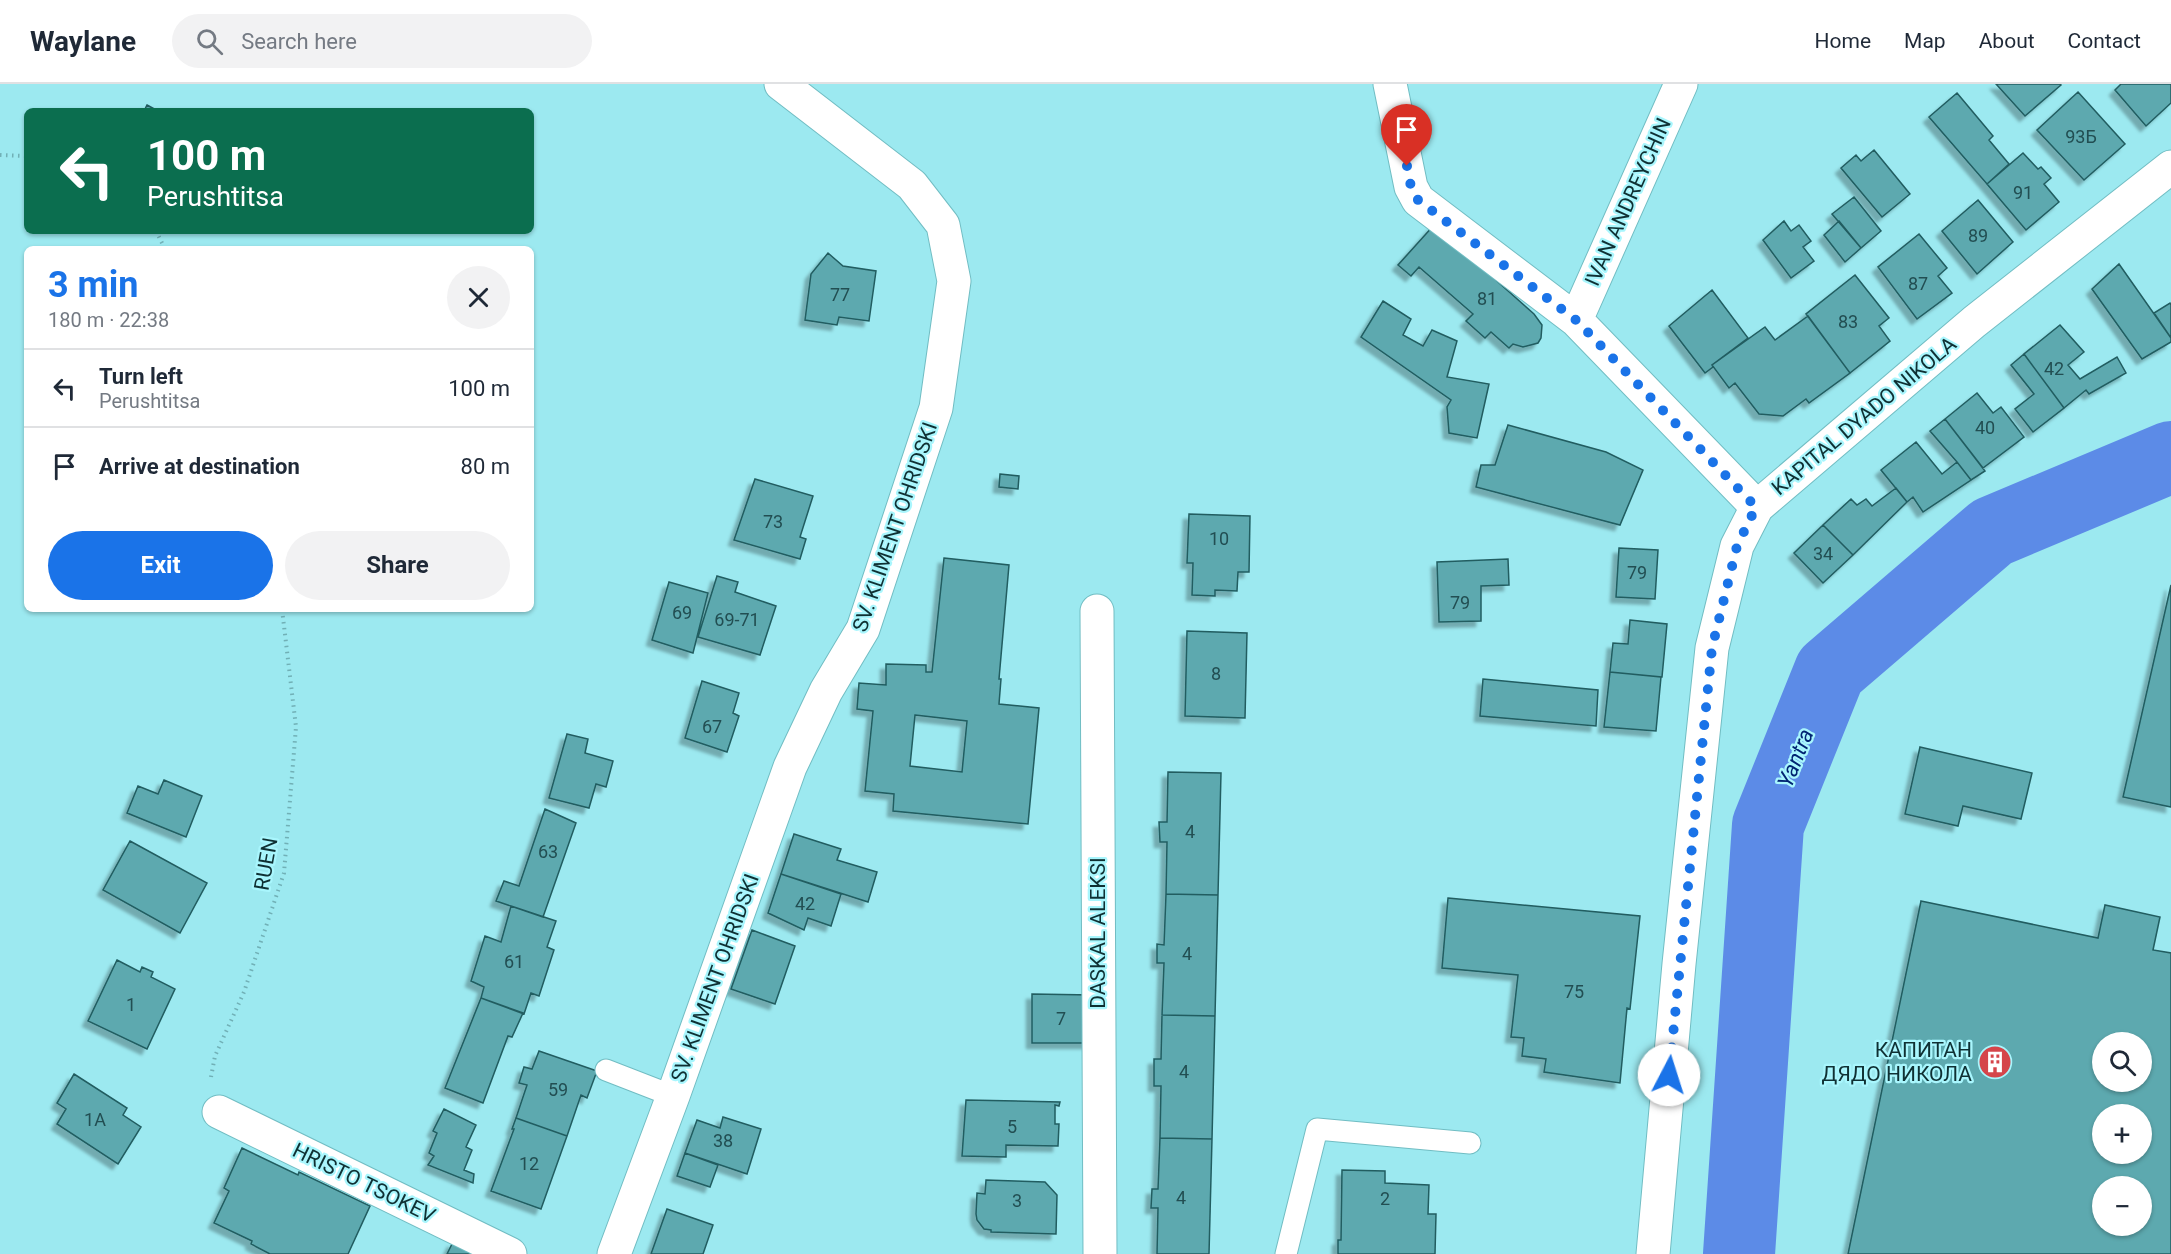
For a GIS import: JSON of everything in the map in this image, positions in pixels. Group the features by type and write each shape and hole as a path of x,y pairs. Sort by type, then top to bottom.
{"street":[{"name":"SV. KLIMENT OHRIDSKI","path":"614,1254 790,767 826,691 863,629 936,408 954,281 943,225 912,185 781,84"},
{"path":"1390,84 1411,187 1418,200 1576,320 1756,507"},
{"name":"IVAN ANDREYCHIN","path":"1576,320 1681,84"},
{"name":"KAPITAL DYADO NIKOLA","path":"1653,1254 1679,964 1712,648 1737,546 1756,507 1974,322 2171,167"},
{"name":"DASKAL ALEKSI","path":"1097,611 1100,1254"},
{"name":"HRISTO TSOKEV","path":"219,1112 510,1254"}],"lane":[{"path":"606,1070 673,1096"},
{"path":"1286,1254 1317,1129 1470,1143"}],"path":[{"path":"0,155 24,156"},
{"name":"RUEN","path":"219,1112 210,1089 215,1056 244,992 284,873 296,727 282,612"}],"building":[{"path":"1996,84 2060,84 2061,85 2025,116"},
{"path":"2121,84 2171,84 2171,103 2146,126 2115,90"},
{"path":"2078,92 2125,144 2084,180 2037,130"},
{"path":"1957,93 1993,136 1989,140 2009,164 1987,184 1929,117"},
{"path":"1874,150 1910,194 1882,217 1841,168 1856,155 1861,161"},
{"path":"2023,153 2038,169 2041,167 2051,178 2044,184 2059,202 2026,230 1987,184"},
{"path":"1854,197 1881,231 1861,248 1832,214"},
{"path":"1978,200 2013,242 1977,274 1942,231"},
{"path":"1784,221 1791,231 1799,225 1811,241 1803,247 1814,261 1791,278 1763,240"},
{"path":"1839,221 1861,248 1845,262 1824,235"},
{"path":"1434,225 1534,314 1542,325 1541,338 1538,343 1523,347 1513,344 1509,348 1491,332 1485,338 1466,321 1473,314 1419,267 1411,276 1398,265"},
{"path":"1919,234 1947,268 1938,276 1952,293 1917,319 1878,267"},
{"path":"828,253 843,266 876,271 869,321 839,317 837,325 805,320 811,274"},
{"path":"2119,264 2171,338 2171,342 2142,359 2092,289"},
{"path":"1855,275 1889,318 1879,326 1890,341 1850,373 1806,314"},
{"path":"1712,290 1748,338 1705,373 1669,326"},
{"path":"1383,301 1411,319 1403,335 1423,346 1432,330 1457,341 1447,377 1489,384 1477,438 1449,433 1447,407 1451,400 1361,337"},
{"path":"2170,303 2171,305 2171,338 2154,313"},
{"path":"1808,316 1850,373 1809,403 1806,399 1783,416 1759,414 1735,383 1729,388 1712,365 1765,327 1775,340"},
{"path":"2060,325 2084,352 2068,365 2080,379 2117,357 2126,373 2089,394 2086,390 2064,408 2024,354"},
{"path":"2024,354 2064,408 2033,432 2015,409 2034,394 2011,365"},
{"path":"1977,393 1993,413 2001,407 2024,437 1983,468 1945,419"},
{"path":"1945,419 1985,471 1971,480 1930,431"},
{"path":"1508,425 1606,452 1643,470 1620,525 1476,487 1481,465 1495,465"},
{"path":"1916,442 1942,474 1957,462 1971,480 1923,512 1913,497 1907,502 1881,470"},
{"path":"1000,474 1019,476 1018,489 999,487"},
{"path":"755,479 813,496 800,537 806,539 800,559 734,540"},
{"path":"1896,488 1907,502 1853,555 1823,525 1851,499 1857,505 1866,499 1872,506"},
{"path":"1189,514 1250,516 1249,572 1238,572 1237,591 1215,590 1215,596 1192,595 1193,563 1187,563"},
{"path":"1823,525 1853,555 1823,583 1794,553"},
{"path":"1619,548 1658,550 1655,599 1616,597"},
{"path":"944,558 1009,565 999,704 1039,708 1028,824 893,811 894,794 865,791 873,711 857,709 859,683 886,685 886,664 926,665 926,672 932,672","holes":["915,715 967,721 962,772 910,766"]},
{"path":"1508,559 1509,585 1481,586 1481,621 1439,622 1437,562"},
{"path":"717,576 738,582 735,592 776,606 760,655 698,637"},
{"path":"669,582 708,593 693,653 652,640"},
{"path":"2171,585 2171,807 2123,797"},
{"path":"1630,620 1667,624 1662,677 1610,672 1613,643 1628,644"},
{"path":"1187,631 1247,633 1245,718 1185,716"},
{"path":"1610,672 1661,677 1656,731 1604,727"},
{"path":"1483,679 1598,690 1596,726 1480,716"},
{"path":"702,681 739,693 733,713 739,716 727,752 685,738"},
{"path":"567,734 588,739 585,753 613,761 606,787 596,784 589,808 549,798"},
{"path":"1920,747 2032,773 2021,819 1963,806 1958,826 1905,814"},
{"path":"1168,772 1221,773 1218,895 1166,894 1167,842 1160,842 1159,822 1167,822"},
{"path":"164,780 202,796 186,837 127,813 138,786 158,794"},
{"path":"545,809 576,823 543,917 496,901 504,881 519,886"},
{"path":"794,834 841,849 837,860 877,872 868,902 781,874"},
{"path":"130,841 207,883 180,933 103,890"},
{"path":"781,874 841,894 831,926 808,918 804,930 768,913"},
{"path":"1166,894 1218,895 1215,1016 1162,1015 1164,963 1157,963 1157,944 1164,945"},
{"path":"1448,898 1640,916 1630,1009 1627,1008 1620,1083 1544,1072 1546,1059 1522,1056 1524,1038 1511,1037 1518,975 1442,968"},
{"name":"КАПИТАН ДЯДО НИКОЛА","path":"1921,901 2098,938 2105,905 2160,917 2153,950 2171,953 2171,1254 1848,1254"},
{"path":"511,906 556,921 547,947 554,950 539,996 531,993 524,1014 481,998 484,987 471,981 485,936 501,942"},
{"path":"752,930 795,946 775,1004 731,989"},
{"path":"117,960 140,972 142,967 153,972 151,977 175,989 147,1049 88,1021"},
{"path":"1032,994 1092,995 1090,1043 1032,1043"},
{"path":"481,998 523,1013 512,1037 508,1036 483,1103 445,1088"},
{"path":"1162,1015 1215,1016 1212,1139 1160,1138 1161,1086 1154,1086 1154,1059 1161,1059"},
{"path":"539,1051 597,1071 587,1098 581,1095 567,1136 516,1118 527,1085 519,1083 524,1067 532,1069"},
{"path":"74,1074 127,1108 123,1115 141,1127 118,1164 57,1124 66,1109 57,1103"},
{"path":"966,1100 1060,1102 1059,1106 1055,1105 1055,1124 1059,1124 1058,1146 1006,1145 1006,1157 962,1156"},
{"path":"444,1109 476,1125 466,1147 472,1150 464,1170 474,1174 473,1183 428,1165 434,1156 429,1153 437,1133 433,1131"},
{"path":"723,1117 761,1129 747,1174 685,1153 697,1120 720,1128"},
{"path":"516,1118 567,1136 541,1209 491,1191"},
{"path":"1160,1138 1212,1139 1209,1254 1157,1254 1158,1208 1151,1208 1152,1189 1158,1189"},
{"path":"242,1148 370,1206 348,1254 270,1254 251,1244 252,1241 214,1223 229,1191 224,1188"},
{"path":"685,1153 718,1165 710,1187 677,1176"},
{"path":"1342,1170 1385,1171 1385,1183 1429,1185 1428,1214 1436,1214 1435,1254 1338,1254 1338,1240 1341,1240"},
{"path":"986,1180 1045,1182 1057,1195 1056,1234 991,1232 991,1230 984,1229 977,1220 976,1214 977,1193 985,1194"},
{"path":"667,1209 713,1225 703,1254 651,1254"},
{"path":"453,1242 478,1254 447,1254"}],"waterway":[{"name":"Yantra","path":"1739,1254 1768,825 1830,671 1992,532 2171,457"}],"place":[{"name":"КАПИТАН ДЯДО НИКОЛА","path":"1995,1062"}],"route":[{"path":"1407,166 1411,187 1418,200 1576,320 1756,507 1737,546 1712,648 1669,1075"}]}
